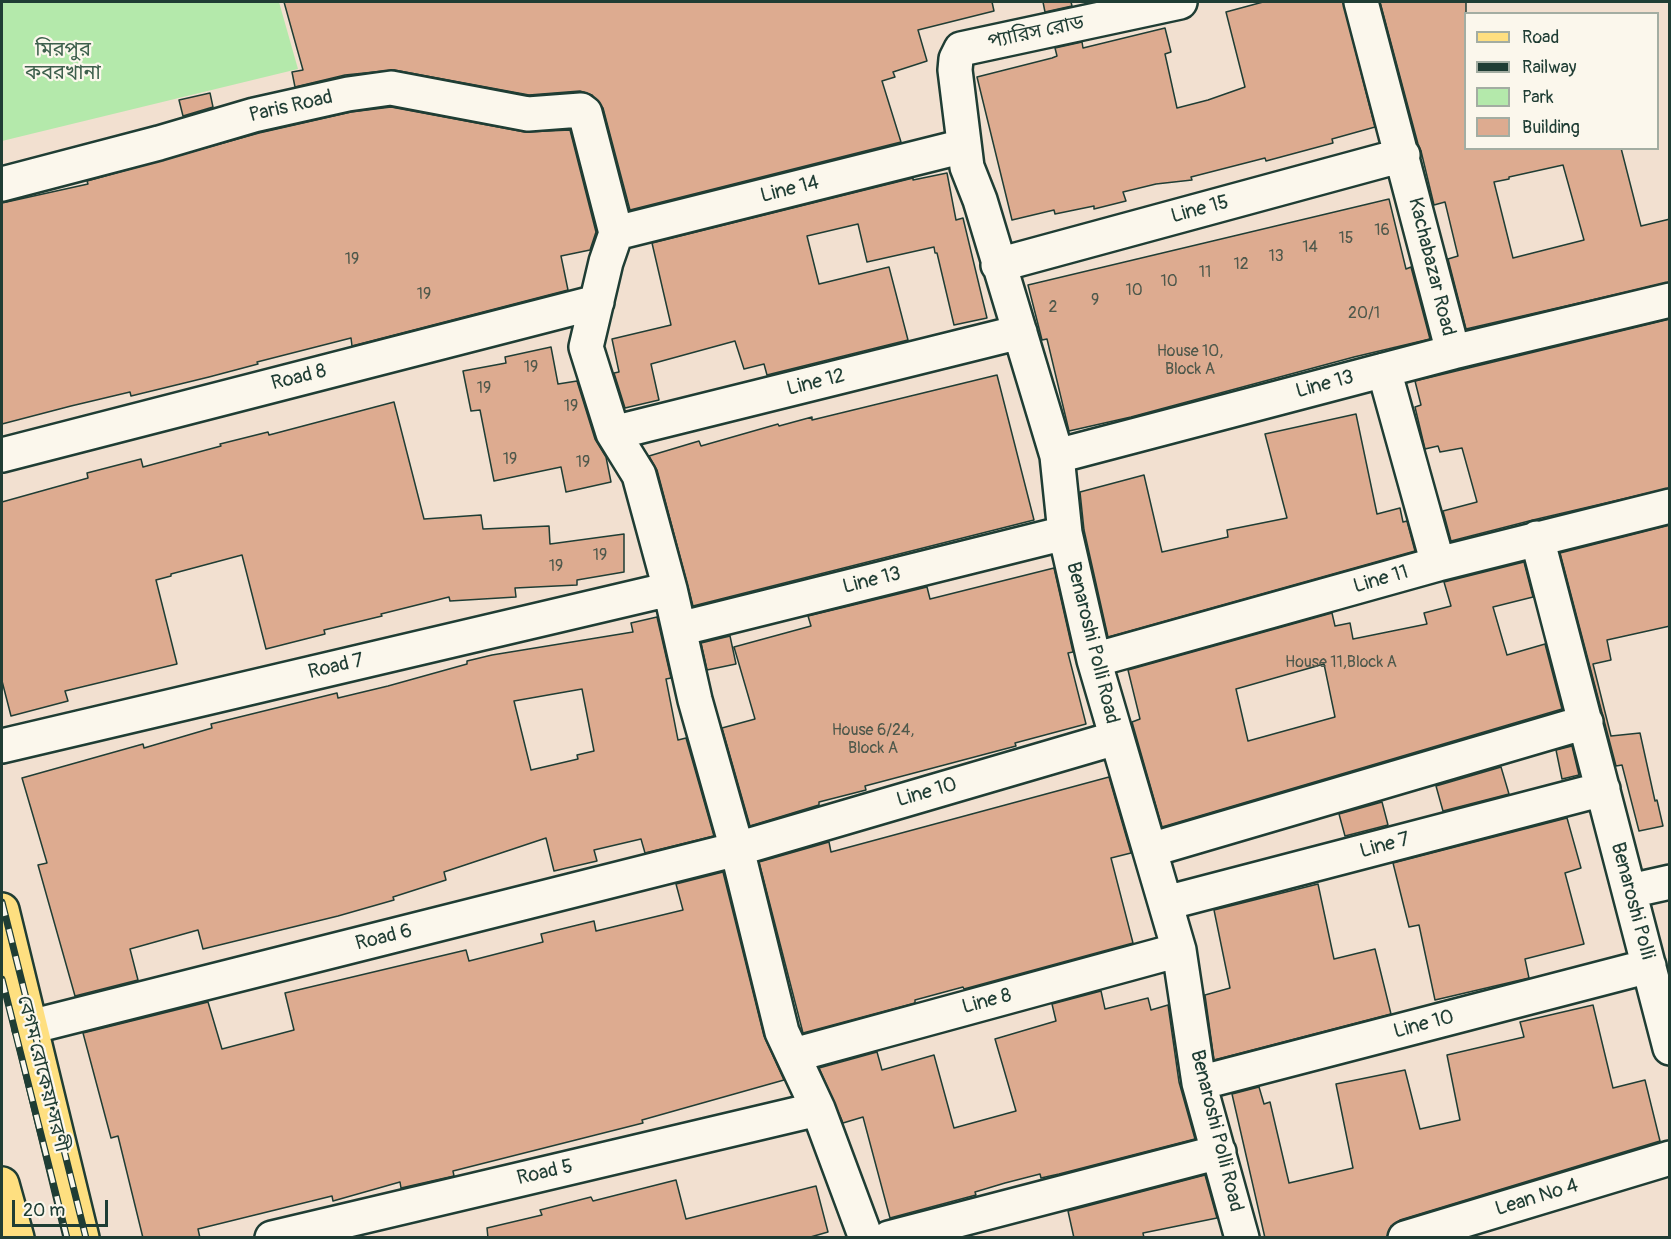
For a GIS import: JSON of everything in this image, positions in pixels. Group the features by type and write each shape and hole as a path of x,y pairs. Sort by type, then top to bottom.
{"main road":[{"name":"বেগম রোকেয়া সরণী","path":"2,910 82,1238"},
{"path":"2,1184 17,1238"}],"street":[{"name":"প্যারিস রোড","path":"961,49 1180,2"},
{"name":"Kachabazar Road","path":"1361,2 1453,352 1670,300"},
{"name":"Benaroshi Polli Road","path":"961,49 956,59 955,70 967,166 980,200 1057,456 1065,533 1094,660 1179,950 1199,1083 1242,1238"},
{"name":"Paris Road","path":"2,184 159,143 254,115 348,94 391,88 528,114 581,110 585,113 616,233"},
{"name":"Line 14","path":"616,233 964,146"},
{"name":"Line 15","path":"998,265 1402,155"},
{"path":"616,233 606,262 586,347 613,433 639,476 670,588 696,700 737,849 782,1032 818,1109 866,1238"},
{"name":"Road 8","path":"2,455 597,302"},
{"name":"Line 12","path":"613,433 1020,332"},
{"name":"Line 13","path":"1057,456 1453,352"},
{"path":"1384,370 1438,564"},
{"name":"Line 11","path":"1094,660 1438,564 1670,506"},
{"name":"Line 13","path":"680,629 1065,533"},
{"name":"Benaroshi Polli","path":"1537,538 1670,1048"},
{"name":"Road 7","path":"2,747 670,588"},
{"path":"1150,850 1586,722"},
{"name":"Line 10","path":"737,849 1116,738"},
{"name":"Line 7","path":"1166,903 1603,789"},
{"name":"Road 6","path":"30,1028 737,849"},
{"path":"1630,891 1670,882"},
{"name":"Line 8","path":"794,1055 1179,950"},
{"name":"Line 10","path":"1199,1083 1649,966"},
{"name":"Road 5","path":"272,1238 818,1109"},
{"path":"889,1238 1219,1152"},
{"name":"Lean No 4","path":"1405,1238 1670,1158"}],"green space":[{"name":"মিরপুর কবরখানা","path":"2,2 279,2 298,69 2,141"}],"building":[{"path":"284,2 992,2 994,11 918,30 927,61 893,72 895,77 882,81 901,142 630,210 603,108 592,95 580,91 529,95 394,70 345,75 295,87 292,72 303,70"},
{"path":"1043,2 1071,2 1072,6 1045,12"},
{"path":"1263,2 1343,2 1375,127 1332,139 1333,143 1266,161 1265,158 1191,177 1192,180 1156,184 1123,192 1126,201 1094,209 1094,206 1055,214 1054,210 1012,220 977,77 1052,58 1057,56 1055,48 1082,42 1083,48 1165,28 1171,52 1165,54 1177,108 1208,100 1245,87 1226,12"},
{"path":"1380,2 1466,2 1466,12 1464,12 1464,150 1622,150 1641,226 1670,219 1670,282 1466,329 1448,259 1458,256 1445,202 1434,205","holes":["1563,165 1584,240 1513,258 1494,182"]},
{"path":"210,93 213,107 183,116 179,100"},
{"path":"391,107 525,132 570,130 596,232 590,250 561,256 568,290 352,346 351,338 209,377 131,396 130,392 2,424 2,203 88,184 87,181 259,133 351,112"},
{"path":"947,173 956,220 963,218 987,318 954,325 934,247 867,262 858,224 807,236 819,284 889,267 908,340 767,375 764,364 744,369 735,341 651,364 659,400 625,408 614,373 619,372 612,339 671,325 652,243 913,178 913,180"},
{"path":"1389,199 1406,269 1411,267 1430,339 1069,431 1047,339 1042,340 1028,285"},
{"path":"1670,319 1670,488 1451,541 1443,511 1477,502 1462,448 1440,452 1438,446 1425,449 1415,407 1421,405 1415,381"},
{"path":"551,347 558,384 577,381 595,439 606,457 611,482 566,492 561,467 494,481 480,410 471,411 463,371 506,363 505,357"},
{"path":"997,375 1034,520 693,606 657,470 649,456 699,441 701,446 778,424 779,426 812,417 812,420"},
{"path":"394,402 424,519 481,515 483,529 549,526 550,544 624,534 624,572 577,580 577,585 515,588 516,597 450,601 449,597 324,630 325,634 266,649 242,555 156,580 177,664 65,691 68,701 11,716 2,681 2,502 88,478 87,473 141,459 143,467 221,446 220,444 268,432 269,435"},
{"path":"1356,414 1377,514 1400,508 1403,522 1407,521 1415,551 1108,637 1084,530 1080,492 1144,475 1162,552 1228,537 1227,530 1287,518 1265,434"},
{"path":"1670,525 1670,626 1607,640 1611,660 1593,664 1611,736 1640,733 1663,826 1639,831 1622,765 1616,766 1560,553"},
{"path":"1524,562 1533,597 1493,607 1507,655 1545,644 1562,709 1162,827 1132,722 1140,719 1128,670 1332,613 1335,626 1350,623 1353,639 1427,624 1424,613 1451,606 1444,582","holes":["1324,664 1335,717 1248,741 1236,689"]},
{"path":"1054,568 1073,652 1068,653 1086,724 1015,743 1016,746 865,786 866,790 819,802 819,805 750,826 722,728 755,719 734,647 811,626 808,616 927,587 930,599"},
{"path":"657,617 671,678 666,679 678,740 686,738 714,836 645,853 641,839 594,850 597,861 554,871 546,838 444,872 446,880 393,897 394,900 338,916 203,949 198,930 130,949 138,980 75,996 38,865 47,863 22,778 143,744 144,748 212,728 211,724 337,693 338,698 388,686 492,655 633,632 631,623","holes":["582,689 594,751 577,755 578,759 531,770 514,701"]},
{"path":"730,636 736,664 707,670 701,643"},
{"path":"1572,746 1579,775 1562,779 1556,750"},
{"path":"1501,767 1509,794 1443,811 1436,786"},
{"path":"1109,777 1131,853 1111,858 1133,943 915,1000 915,1003 803,1033 759,862 829,842 831,852"},
{"path":"1382,802 1388,825 1345,836 1339,814"},
{"path":"1567,818 1581,868 1565,873 1584,944 1525,959 1529,978 1435,1000 1419,925 1409,927 1393,863"},
{"path":"723,872 764,1036 784,1080 642,1120 643,1123 453,1171 454,1176 401,1188 400,1182 333,1201 332,1196 198,1229 200,1238 143,1238 118,1136 111,1138 83,1033 208,1002 222,1049 294,1030 285,993 466,950 469,961 543,942 541,934 594,921 596,931 683,910 676,884"},
{"path":"1318,884 1334,959 1375,949 1391,1014 1214,1060 1205,995 1230,988 1214,910"},
{"path":"1101,991 1105,1009 1148,998 1151,1010 1168,1005 1179,1082 1195,1139 1059,1174 1041,1178 1040,1174 1005,1183 975,1192 976,1195 890,1218 863,1117 843,1123 819,1068 877,1052 882,1070 934,1055 954,1128 1016,1111 995,1039 1056,1021 1052,1004"},
{"path":"1593,1005 1613,1088 1645,1080 1660,1141 1400,1220 1391,1226 1387,1238 1265,1238 1232,1094 1259,1087 1264,1104 1270,1102 1289,1183 1353,1168 1336,1084 1405,1070 1420,1129 1460,1120 1447,1055 1524,1037 1520,1022"},
{"path":"1205,1175 1217,1218 1143,1233 1144,1238 1074,1238 1068,1211"},
{"path":"676,1180 686,1219 816,1186 828,1232 807,1238 488,1238 487,1228 542,1215 540,1210 591,1197 593,1201"}],"railway":[{"path":"2,902 86,1238"},
{"path":"2,979 67,1238"}]}
